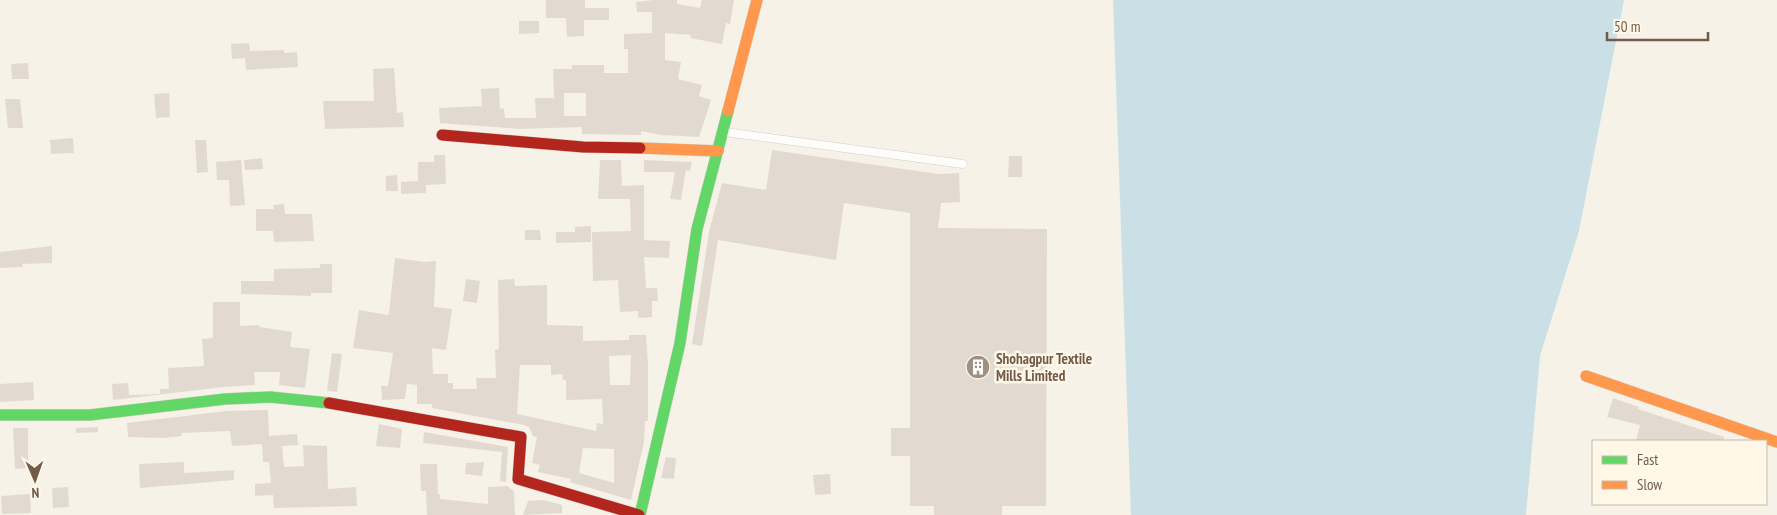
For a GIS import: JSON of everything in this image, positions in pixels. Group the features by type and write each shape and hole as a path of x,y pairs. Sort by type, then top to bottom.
{"street":[{"path":"0,414 90,415 225,399 270,396 335,404 521,437 518,479 639,515 680,343 697,230 758,0"},
{"path":"442,136 583,147 678,148 718,152"},
{"path":"1586,376 1777,442"}],"lane":[{"path":"723,132 963,164"}],"water":[{"path":"1113,0 1624,0 1579,231 1540,356 1526,515 1131,515"}],"building":[{"path":"546,0 585,0 585,8 609,8 609,20 584,20 584,36 567,37 566,18 546,18"},
{"path":"677,0 677,4 700,8 702,0 734,0 730,24 726,23 722,44 690,38 691,35 665,33 665,60 681,62 678,79 702,85 699,96 711,100 699,137 661,135 641,131 641,135 582,134 582,127 520,129 440,123 439,108 482,106 481,89 499,88 500,109 504,108 505,118 536,118 535,98 554,98 553,69 572,69 572,65 604,65 604,73 628,73 628,49 624,49 624,34 652,33 652,12 637,12 636,2","holes":["564,93 586,93 586,116 564,116"]},
{"path":"519,21 539,21 539,33 519,34"},
{"path":"249,43 250,51 284,50 284,53 297,52 298,67 246,70 245,58 232,59 231,44"},
{"path":"28,63 29,79 12,79 11,64"},
{"path":"394,68 397,113 403,112 404,127 325,129 323,101 374,101 373,69"},
{"path":"169,93 170,117 156,118 154,94"},
{"path":"5,99 20,99 23,128 8,128"},
{"path":"73,138 74,153 51,154 50,140"},
{"path":"195,140 206,140 208,172 197,173"},
{"name":"Shohagpur Textile Mills Limited","path":"772,150 938,174 959,173 960,202 941,203 938,228 1047,229 1046,506 1002,506 1002,515 934,515 934,506 910,506 910,456 891,456 891,428 910,428 910,213 844,203 836,260 718,240 702,346 692,344 709,232 722,183 766,190"},
{"path":"434,155 445,155 446,184 426,185 426,193 401,194 401,182 418,181 418,162 434,162"},
{"path":"1009,156 1022,156 1022,177 1008,177"},
{"path":"262,158 263,169 245,170 244,160"},
{"path":"241,160 245,205 230,206 229,180 217,180 216,162"},
{"path":"600,160 621,160 622,186 644,185 644,240 670,241 669,258 644,257 646,288 657,288 658,301 652,301 652,317 638,318 638,311 620,312 618,280 593,281 592,232 631,231 630,199 598,199"},
{"path":"644,160 692,162 690,171 686,170 681,200 670,199 675,172 644,172"},
{"path":"397,175 398,191 386,191 386,176"},
{"path":"284,204 285,214 312,214 314,241 274,242 273,231 256,231 256,209 274,209 273,205"},
{"path":"591,226 591,242 556,243 556,232 575,232 575,227"},
{"path":"525,230 540,230 541,240 525,240"},
{"path":"52,246 52,263 22,264 23,267 0,268 0,252"},
{"path":"395,258 425,262 436,261 434,307 452,309 446,350 432,348 433,374 448,374 448,383 453,383 453,389 477,389 476,378 496,378 495,350 499,349 498,280 514,279 515,286 547,285 547,325 583,326 583,341 629,340 629,335 646,335 648,421 645,421 644,442 631,500 570,482 571,479 538,472 540,465 532,463 537,437 533,436 529,427 432,408 432,404 417,404 417,385 407,384 405,399 382,400 381,386 388,386 393,353 353,348 359,310 388,315","holes":["631,355 630,385 610,385 609,356","520,365 551,365 551,375 562,374 563,380 566,380 566,400 602,399 603,424 597,423 596,431 517,414","583,448 614,449 614,483 579,473"]},
{"path":"320,264 332,264 332,293 311,293 311,296 241,294 241,281 274,281 274,269 320,268"},
{"path":"466,279 480,281 477,303 463,301"},
{"path":"213,302 240,302 240,326 259,325 259,327 292,332 290,347 310,349 305,388 279,385 280,372 254,372 255,385 113,400 112,384 128,383 129,395 160,394 160,389 169,389 168,368 204,366 202,339 213,338"},
{"path":"332,353 342,354 337,392 327,391"},
{"path":"33,382 34,400 0,402 0,384"},
{"path":"1613,398 1639,407 1638,409 1724,437 1723,440 1636,440 1640,425 1607,417"},
{"path":"268,410 269,436 297,434 298,445 282,446 284,467 304,466 303,445 327,446 328,489 356,487 357,506 274,508 273,495 255,496 255,484 271,483 269,462 263,462 262,444 232,446 230,431 181,433 182,436 163,438 128,437 127,423 226,411"},
{"path":"379,424 402,429 400,448 376,446"},
{"path":"98,427 98,432 76,433 76,428"},
{"path":"13,428 28,428 28,468 15,469"},
{"path":"424,432 508,447 506,482 500,481 502,452 423,443"},
{"path":"666,457 676,458 674,479 661,478"},
{"path":"184,462 184,473 234,470 234,480 140,488 139,464"},
{"path":"484,462 482,476 465,474 466,463"},
{"path":"420,464 437,464 438,494 440,494 440,499 488,504 488,487 507,486 514,491 515,515 427,515 426,491 421,491"},
{"path":"830,474 831,494 815,495 813,475"},
{"path":"68,487 69,507 53,508 52,488"},
{"path":"30,494 31,513 2,514 1,496"},
{"path":"543,500 562,505 562,513 523,515 528,501"}],"traffic: fast":[{"path":"640,515 680,343 697,229 728,111"},
{"path":"0,415 90,415 225,399 270,397 329,403"}],"traffic: slow":[{"path":"728,111 757,0"},
{"path":"640,148 718,151"},
{"path":"1586,376 1777,442"}],"traffic: jam":[{"path":"442,135 583,147 640,148"},
{"path":"329,403 521,437 518,479 639,515"}],"place":[{"name":"Shohagpur Textile Mills Limited","path":"978,367"}]}
